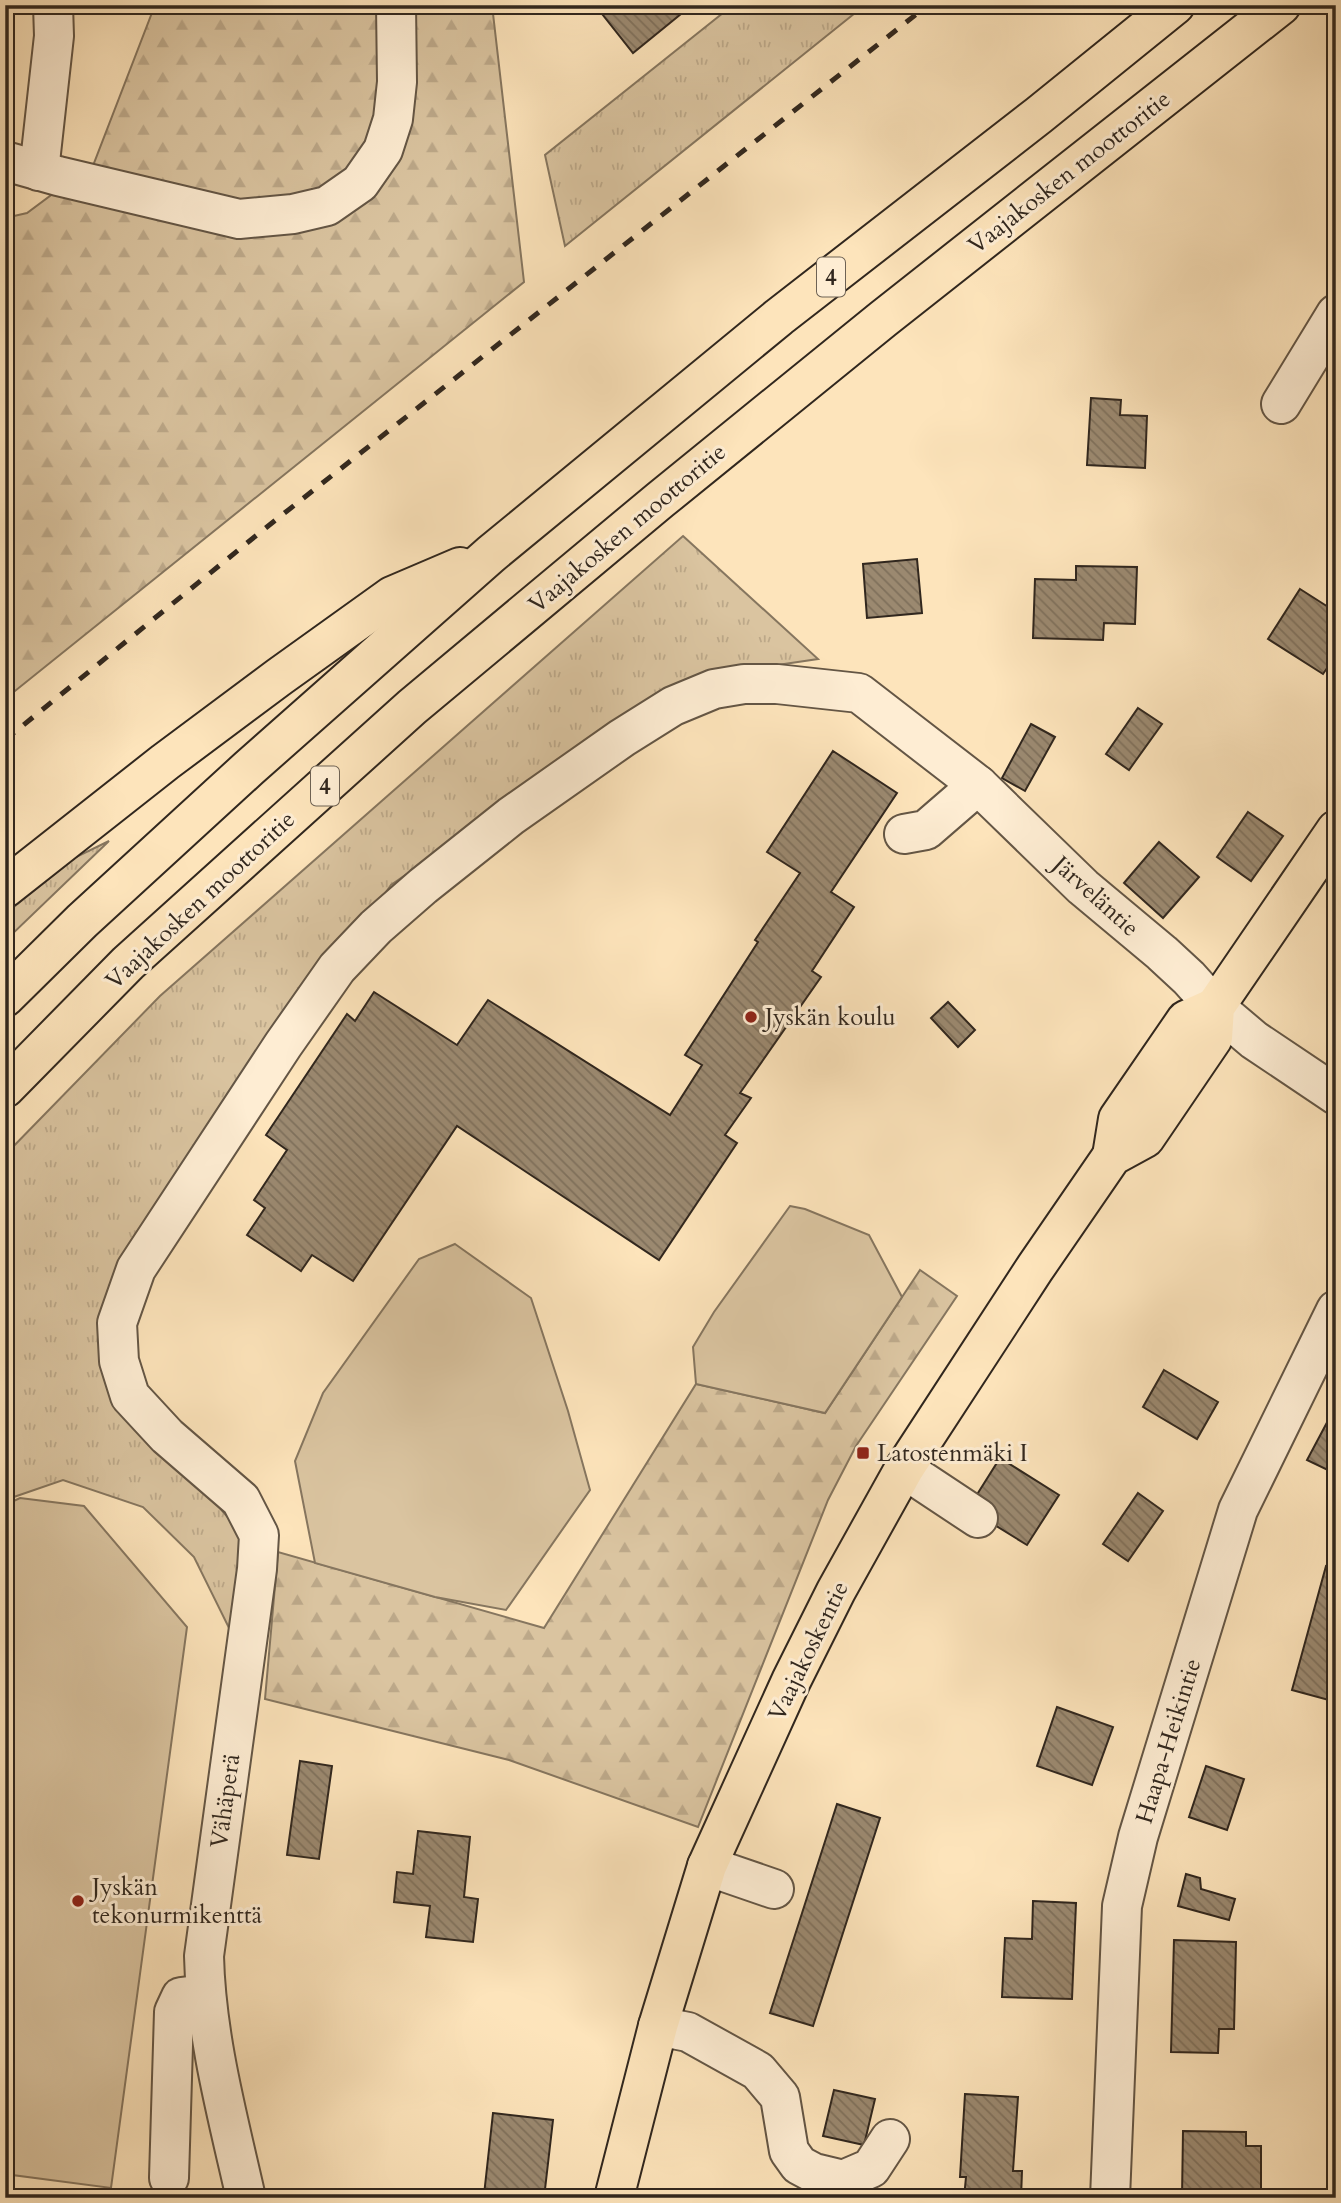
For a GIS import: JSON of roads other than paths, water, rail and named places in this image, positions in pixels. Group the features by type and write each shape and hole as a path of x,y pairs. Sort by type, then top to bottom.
{"main road":[{"name":"4","path":"5,997 82,921 239,777 491,554 779,317 1175,5"},
{"name":"Vaajakosken moottoritie","path":"5,1088 128,963 412,707 883,318 1282,5"},
{"path":"5,888 165,762 393,596 491,554"},
{"name":"Vaajakoskentie","path":"614,2198 658,2026 708,1866 791,1681 836,1591 904,1469 1035,1268 1112,1156 1144,1138 1213,1038 1215,1007 1336,830"}],"street":[{"path":"34,169 54,36 53,5"},
{"path":"5,188 34,169 239,219 293,214 327,206 360,183 383,150 393,119 397,82 397,5"},
{"path":"1281,404 1336,314"},
{"name":"Vähäperä","path":"246,2198 214,2053 205,1994 204,1956 257,1569 259,1535 241,1500 167,1436 130,1396 119,1361 117,1323 136,1269 283,1045 337,968 376,927 413,894 512,816 622,738 663,712 714,689 744,684 777,684 859,693"},
{"name":"Järveläntie","path":"859,693 978,785 1083,887 1189,978 1215,1007 1254,1041 1336,1095"},
{"path":"904,834 926,830 978,785"},
{"name":"Haapa-Heikintie","path":"1110,2198 1122,1906 1138,1837 1238,1510 1336,1310"},
{"path":"904,1469 978,1518"},
{"path":"708,1866 774,1889"},
{"path":"169,2178 174,2012 181,1997 205,1994"},
{"path":"658,2026 688,2032 758,2071 780,2097 789,2151 799,2165 814,2173 844,2180 870,2168 890,2139"}],"railway":[{"path":"5,740 263,530 928,5"}],"place":[{"name":"Jyskän koulu","path":"751,1017"},
{"name":"Latostenmäki I","path":"863,1453"},
{"name":"Jyskän tekonurmikenttä","path":"78,1901"}]}
